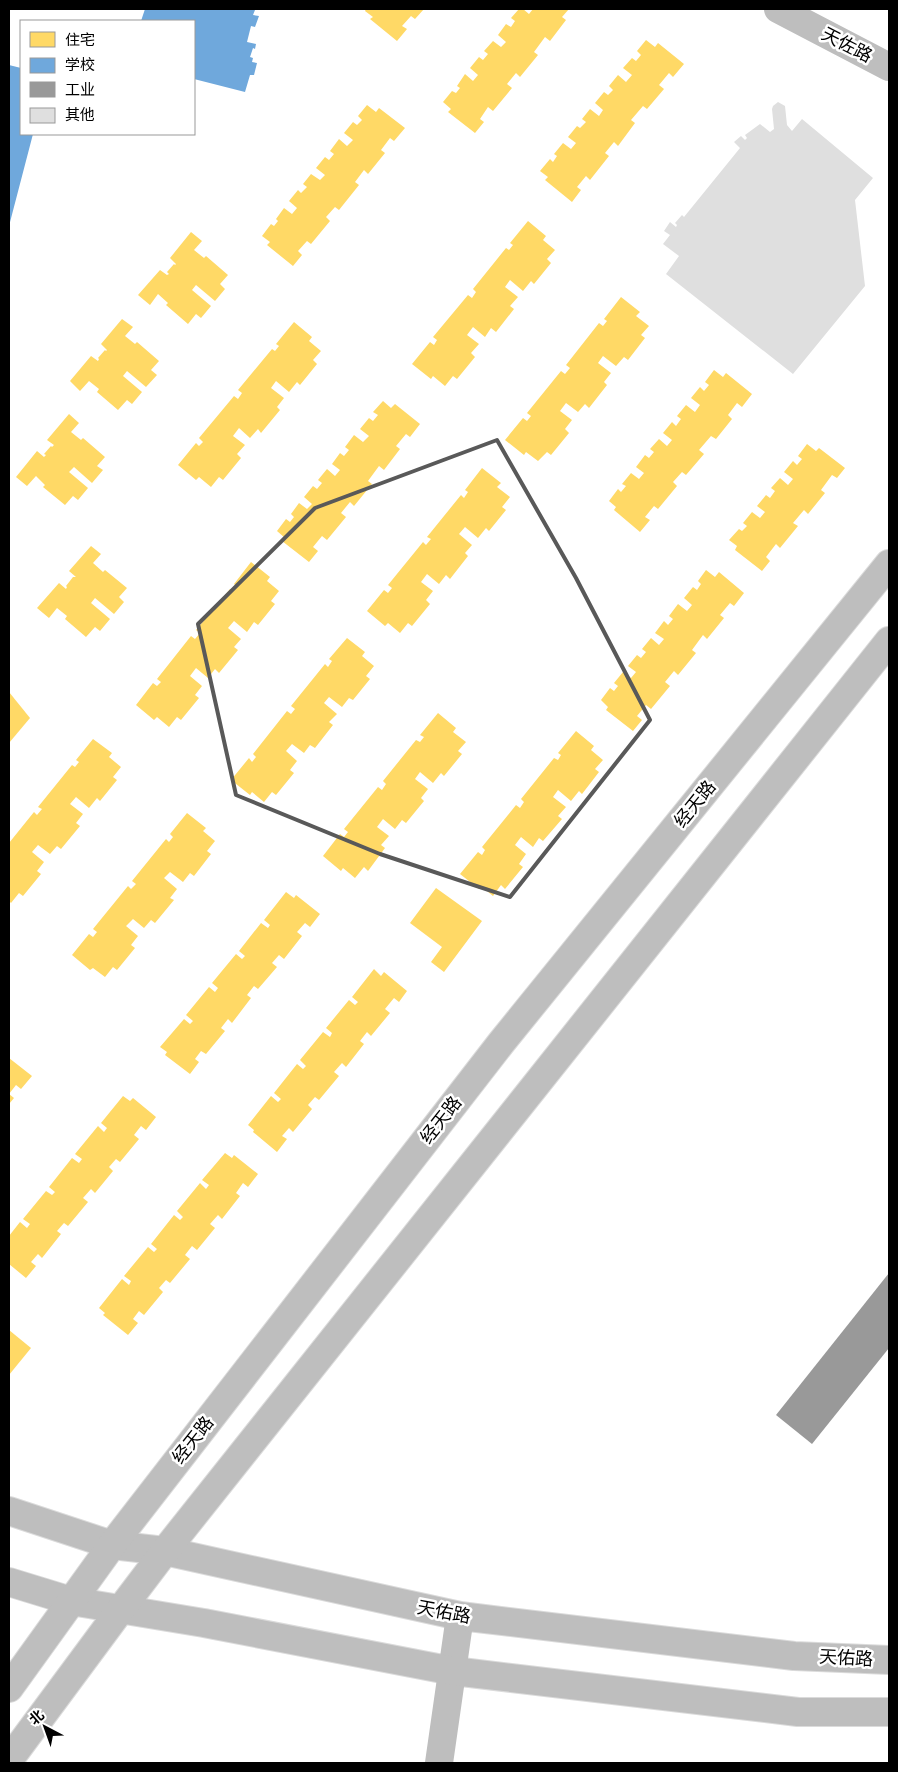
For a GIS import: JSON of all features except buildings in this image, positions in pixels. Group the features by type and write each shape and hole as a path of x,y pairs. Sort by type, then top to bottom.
{"main road":[{"name":"天佐路","path":"778,9 889,67"},
{"name":"经天路","path":"9,1688 112,1545 501,1043 889,564"},
{"path":"9,1760 165,1551 889,641"},
{"name":"天佑路","path":"9,1511 112,1545 165,1551 460,1616 794,1656 889,1660"},
{"path":"9,1582 71,1601 204,1623 453,1671 798,1712 889,1712"},
{"path":"439,1763 460,1616"}],"highlighted area":[{"path":"497,440 576,578 650,720 510,897 380,854 236,795 198,624 315,508"}]}
